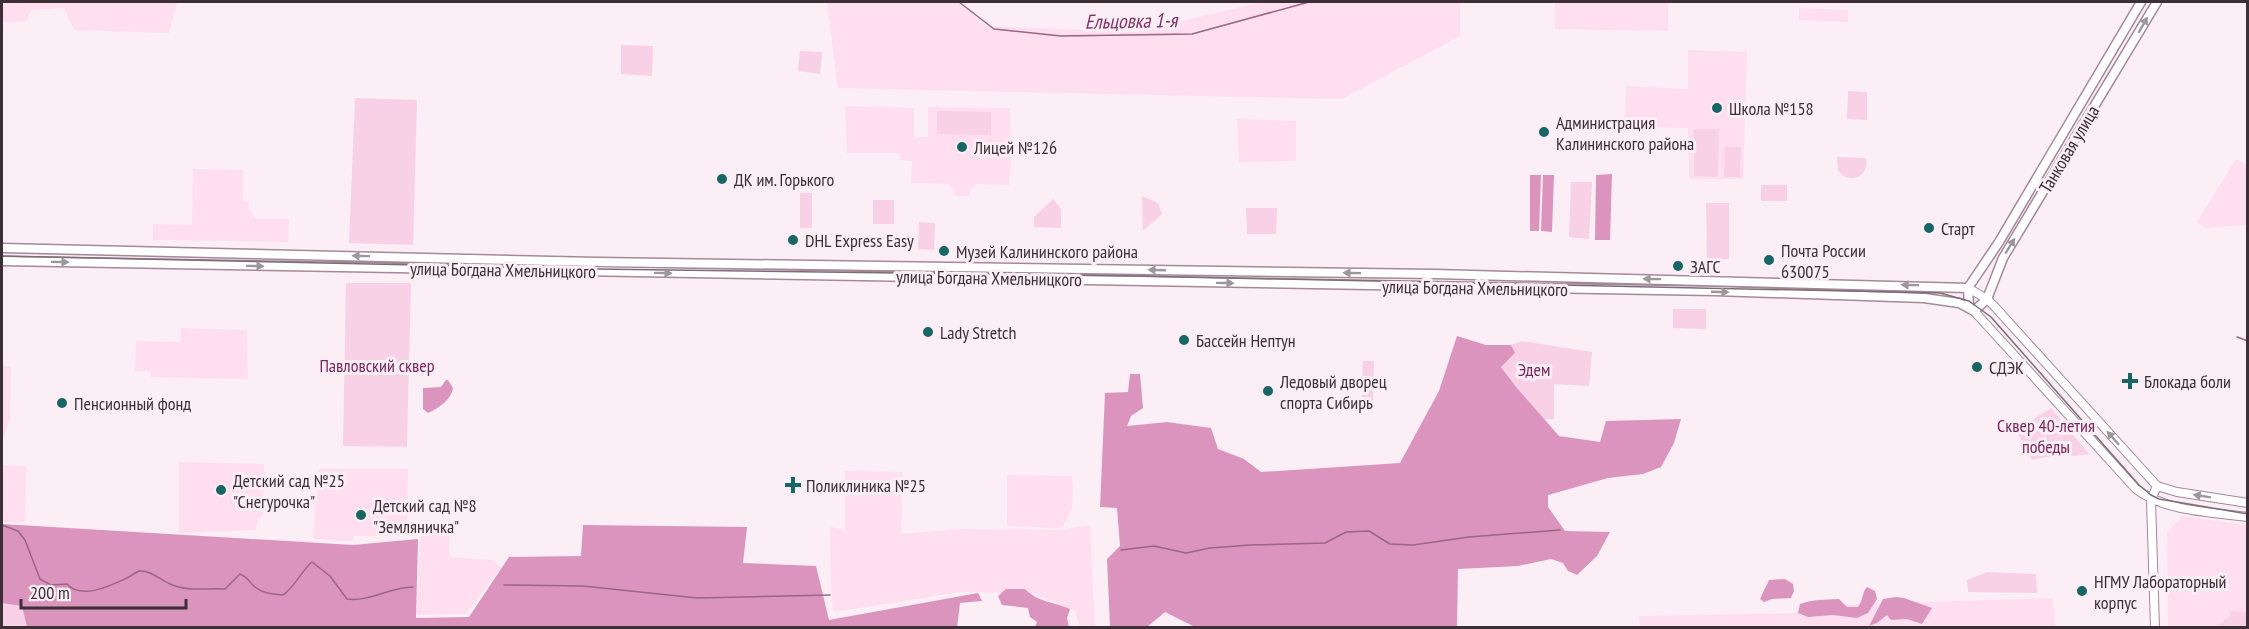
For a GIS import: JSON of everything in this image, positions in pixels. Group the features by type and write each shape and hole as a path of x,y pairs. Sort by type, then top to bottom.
{"highway":[{"name":"Танковая улица","path":"1968,288 1999,242 2141,2"},
{"name":"Танковая улица","path":"1987,299 2003,258 2157,2"},
{"path":"2114,46 2118,53 2126,54"},
{"path":"2099,71 2107,71 2112,78"},
{"name":"улица Богдана Хмельницкого","path":"2,248 586,262 1435,274 1968,288"},
{"name":"улица Богдана Хмельницкого","path":"2,261 1715,291 1924,298 1938,299 1972,309"},
{"path":"1968,288 1972,309 1987,299"}],"main road":[{"path":"1968,288 1987,299 2157,486 2177,492 2247,503"},
{"path":"1972,309 2136,489 2151,500 2174,506 2247,517"},
{"path":"2155,627 2151,500 2157,486"}],"shaded area":[{"path":"2,2 177,2 169,33 74,30 64,8 31,10 26,21 2,22"},
{"path":"827,2 960,2 986,26 1136,32 1262,2 1460,2 1460,36 1342,99 838,88"},
{"path":"1555,2 1668,2 1668,31 1555,29"},
{"path":"1799,8 1848,10 1848,22 1799,20"},
{"name":"Школа №158","path":"1688,50 1747,52 1743,179 1689,179 1688,128 1624,127 1626,86 1688,89"},
{"name":"Лицей №126","path":"845,106 914,108 914,137 928,137 928,107 1010,108 1009,185 977,184 970,190 969,196 955,196 954,189 949,184 911,183 912,161 900,160 899,153 847,153"},
{"path":"1237,119 1296,121 1296,161 1239,162"},
{"path":"2236,159 2247,165 2247,225 2205,228 2197,222"},
{"path":"193,169 243,170 243,200 249,201 249,210 256,219 289,219 288,242 153,240 153,224 192,225"},
{"path":"1612,174 1610,240 1595,240 1596,175"},
{"path":"1530,175 1541,175 1539,231 1530,231"},
{"path":"1543,175 1554,175 1552,232 1541,231"},
{"path":"181,328 247,330 248,379 151,377 151,371 135,371 136,341 180,342"},
{"path":"1457,336 1486,345 1511,345 1515,353 1501,367 1559,436 1600,442 1606,421 1681,419 1674,443 1661,467 1643,474 1608,478 1548,495 1548,507 1565,531 1610,532 1597,556 1577,575 1568,571 1563,563 1551,559 1518,566 1458,569 1457,627 1195,627 1165,612 1147,627 1110,627 1107,559 1120,546 1117,508 1100,507 1105,393 1128,392 1130,374 1140,374 1143,408 1131,416 1127,426 1167,422 1211,428 1218,449 1244,459 1261,472 1400,463 1439,391"},
{"path":"2,366 11,366 10,419 3,440"},
{"path":"446,380 453,388 450,396 428,413 423,409 423,388 441,387"},
{"name":"Детский сад №25 \"Снегурочка\"","path":"179,462 264,464 263,516 257,519 256,530 179,533"},
{"path":"2,465 26,466 25,522 2,522"},
{"name":"Детский сад №8 \"Земляничка\"","path":"318,469 408,469 407,536 353,536 352,541 314,539"},
{"path":"845,471 903,472 901,534 959,529 1060,530 1090,525 1095,627 1080,627 1075,611 1032,593 961,592 834,612 831,591 830,527 841,529 845,533"},
{"path":"1007,475 1072,476 1072,510 1061,528 1007,526"},
{"path":"2182,516 2247,525 2247,627 2168,627 2167,533"},
{"path":"421,520 450,523 449,557 492,560 501,568 466,614 417,615"},
{"path":"2,524 353,545 418,539 416,618 469,617 509,557 581,556 583,525 747,527 743,563 816,566 829,620 978,593 982,601 960,603 957,628 27,627 22,606 2,603"},
{"path":"1785,579 1793,584 1794,591 1791,598 1764,602 1760,599 1769,580"},
{"path":"1867,587 1875,591 1877,599 1868,613 1857,618 1833,615 1808,617 1798,613 1800,604 1819,600 1839,599 1847,607 1858,607"},
{"path":"1006,589 1025,589 1041,599 1070,609 1067,618 1069,627 1035,627 1037,622 1030,617 1028,608 1002,605 998,596"},
{"path":"1896,597 1932,608 1922,624 1907,619 1891,620 1887,615 1869,626 1883,599"},
{"path":"2053,598 2055,627 1640,628 1639,616 1803,613 1803,606"}],"green space":[{"path":"621,45 653,46 652,76 621,74"},
{"path":"800,51 822,52 820,74 798,71"},
{"path":"1848,91 1867,92 1867,120 1847,119"},
{"path":"355,98 417,100 413,245 349,243"},
{"path":"937,111 991,112 991,135 937,134"},
{"path":"1694,129 1719,129 1718,177 1694,176"},
{"path":"1725,147 1741,147 1740,177 1724,177"},
{"path":"1837,157 1866,158 1865,170 1857,177 1847,178 1838,170"},
{"path":"1571,182 1592,182 1589,239 1569,237"},
{"path":"1761,185 1787,185 1787,201 1761,201"},
{"path":"800,193 812,193 812,228 800,228"},
{"path":"1142,196 1158,203 1162,214 1143,231"},
{"path":"1053,199 1061,209 1061,228 1034,227 1034,217"},
{"path":"873,200 894,200 894,224 873,224"},
{"path":"1706,203 1729,203 1729,259 1707,259"},
{"path":"1246,208 1277,208 1276,234 1247,234"},
{"path":"919,222 935,223 934,250 918,249"},
{"name":"Павловский сквер","path":"346,283 411,283 407,447 343,446"},
{"path":"1673,309 1706,309 1706,329 1673,328"},
{"name":"Эдем","path":"1522,341 1592,352 1589,386 1554,384 1554,419 1544,419 1501,366 1515,354 1511,345"},
{"path":"1363,361 1374,361 1373,402 1362,402"},
{"name":"Сквер 40-летия победы","path":"2051,408 2089,454 2057,455 2032,460 2016,430"},
{"path":"1987,572 2036,574 2037,593 1968,592 1967,580"},
{"path":"2,600 143,627 2,627"},
{"path":"2231,610 2247,613 2247,627 2216,627 2231,615"}],"waterway":[{"name":"Ельцовка 1-я","path":"959,2 994,29 1061,36 1192,34 1309,2"},
{"path":"2237,337 2248,341"},
{"path":"2,525 18,531 25,540 40,579 51,585 67,584 80,591 104,588 143,571 170,584 197,589 225,589 240,574 261,591 283,595 312,562 330,576 347,599 364,598 413,587"},
{"path":"1121,550 1154,546 1186,553 1210,548 1250,545 1325,543 1346,532 1369,531 1390,544 1413,545 1469,537 1560,530"},
{"path":"504,585 583,586 697,598 830,595"}],"tram line":[{"path":"2,256 1940,293 1969,301 1991,317 2139,485 2151,495 2159,499 2248,514"}],"place":[{"name":"Школа №158","path":"1717,108"},
{"name":"Администрация Калининского района","path":"1544,132"},
{"name":"Лицей №126","path":"962,147"},
{"name":"ДК им. Горького","path":"722,179"},
{"name":"Старт","path":"1929,228"},
{"name":"DHL Express Easy","path":"793,240"},
{"name":"Музей Калининского района","path":"944,251"},
{"name":"Почта России 630075","path":"1769,260"},
{"name":"ЗАГС","path":"1678,266"},
{"name":"Lady Stretch","path":"928,332"},
{"name":"Бассейн Нептун","path":"1184,340"},
{"name":"СДЭК","path":"1977,367"},
{"name":"Блокада боли","path":"2130,381"},
{"name":"Ледовый дворец спорта Сибирь","path":"1268,391"},
{"name":"Пенсионный фонд","path":"62,403"},
{"name":"Поликлиника №25","path":"793,485"},
{"name":"Детский сад №25 \"Снегурочка\"","path":"221,490"},
{"name":"Детский сад №8 \"Земляничка\"","path":"361,515"},
{"name":"НГМУ Лабораторный корпус","path":"2082,591"}]}
